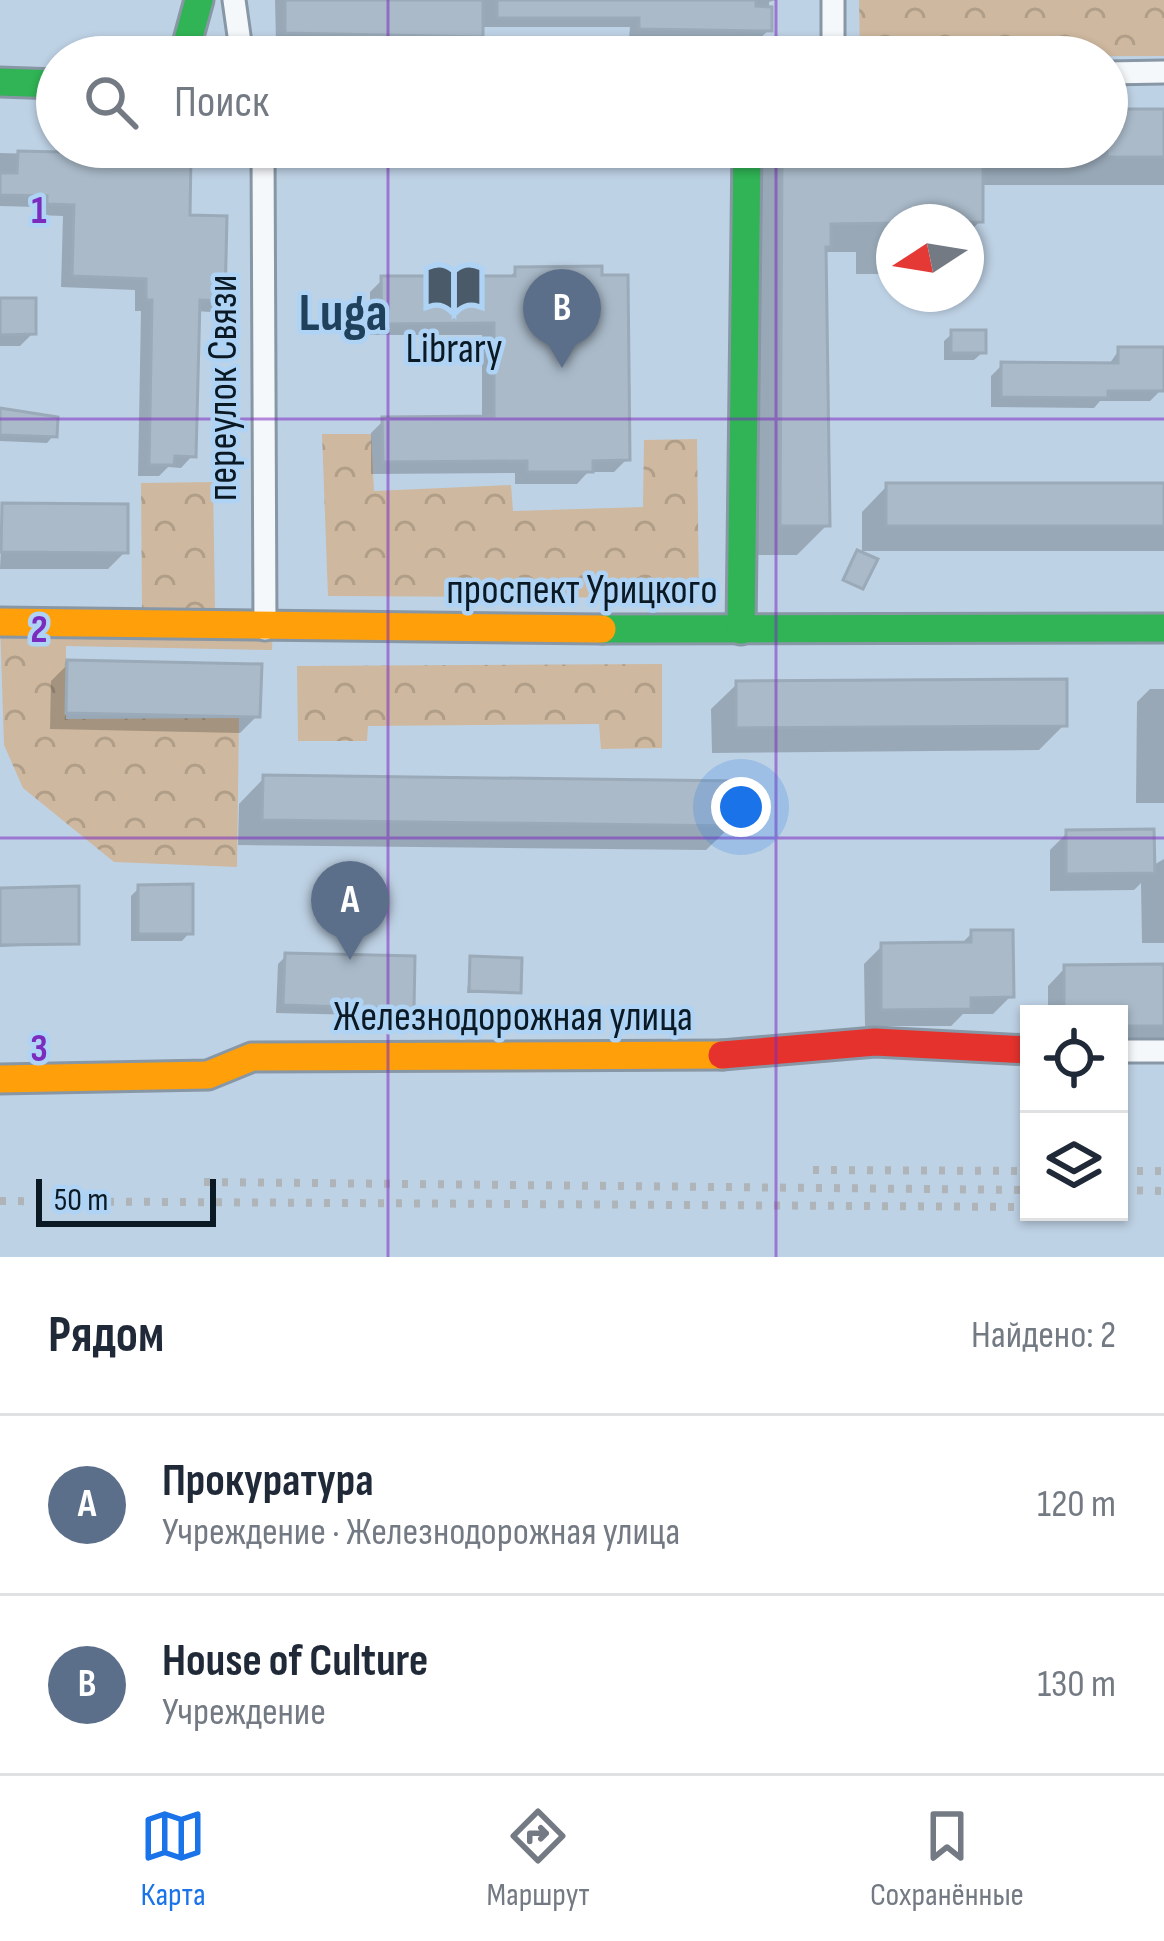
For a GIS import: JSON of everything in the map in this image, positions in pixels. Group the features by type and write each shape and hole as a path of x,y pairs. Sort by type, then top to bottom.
{"street":[{"path":"189,36 200,0"},
{"path":"233,0 239,36"},
{"path":"833,0 833,36"},
{"path":"1128,73 1164,72"},
{"path":"0,82 36,83"},
{"name":"переулок Связи","path":"263,168 265,629"},
{"path":"741,630 747,168"},
{"name":"проспект Урицкого","path":"0,622 265,629 1164,628"},
{"name":"Железнодорожная улица","path":"0,1078 208,1075 252,1057 671,1059 875,1042 1020,1049"},
{"path":"1128,1051 1164,1052"}],"green space":[{"path":"859,0 1164,0 1164,56 1128,56 1128,36 860,36"},
{"path":"322,434 371,434 374,491 511,485 513,511 643,507 644,440 697,439 699,598 328,596"},
{"path":"213,482 215,610 142,610 141,483"},
{"path":"0,622 273,626 272,650 66,646 66,719 239,718 237,867 114,862 23,788 4,745"},
{"path":"662,664 662,748 601,749 599,724 368,726 367,741 298,741 297,666"}],"building":[{"path":"285,0 483,0 483,36 285,33"},
{"path":"497,0 756,0 756,6 772,7 772,31 639,29 639,18 497,18"},
{"path":"1128,109 1164,109 1164,157 1128,157"},
{"path":"18,151 36,151 36,168 191,168 190,215 227,216 225,301 200,300 196,457 175,456 174,465 149,465 152,300 146,300 146,279 72,276 74,205 47,204 47,196 0,195 0,173 17,173"},
{"path":"782,168 983,168 983,204 876,204 876,223 831,224 831,247 826,247 830,526 780,526"},
{"path":"602,266 602,275 628,275 630,460 593,461 593,472 527,472 527,461 383,462 382,417 494,416 494,323 382,324 381,276 515,276 515,267"},
{"path":"0,298 36,298 36,334 0,335"},
{"path":"951,330 986,330 986,353 951,353"},
{"path":"1118,347 1164,347 1164,391 1108,391 1108,398 1001,397 1001,362 1118,363"},
{"path":"0,408 58,417 57,437 0,435"},
{"path":"886,483 1164,483 1164,526 886,526"},
{"path":"2,503 128,504 128,553 1,552"},
{"path":"857,550 878,559 863,589 843,580"},
{"path":"67,660 262,664 260,717 66,713"},
{"path":"1067,679 1067,726 736,728 736,681"},
{"path":"263,775 736,781 735,826 262,820"},
{"path":"1154,829 1155,873 1066,874 1066,830"},
{"path":"193,884 193,934 138,934 138,885"},
{"path":"79,886 79,944 0,945 0,888"},
{"path":"971,930 1013,930 1014,997 971,998 971,1009 881,1010 881,943 971,942"},
{"path":"285,953 415,956 414,1009 283,1005"},
{"path":"470,956 522,958 521,993 469,991"},
{"path":"1164,964 1164,1026 1128,1026 1128,1005 1064,1005 1064,965"}],"railway":[{"path":"813,1170 1020,1171"},
{"path":"1128,1171 1164,1171"},
{"path":"204,1182 1020,1190"},
{"path":"1128,1190 1164,1191"},
{"path":"0,1201 1020,1207"}],"traffic: fast":[{"path":"189,36 199,0"},
{"path":"0,82 36,83"},
{"path":"741,630 747,168"},
{"path":"602,629 1164,628"}],"traffic: slow":[{"path":"0,622 602,629"},
{"path":"0,1079 208,1075 252,1057 722,1055"}],"traffic: jam":[{"path":"722,1055 875,1042 1020,1050"}],"place":[{"name":"Library","path":"454,287"},
{"name":"House of Culture","path":"562,368"},
{"name":"Прокуратура","path":"350,960"}],"district":[{"name":"Luga","path":"343,311"}]}
